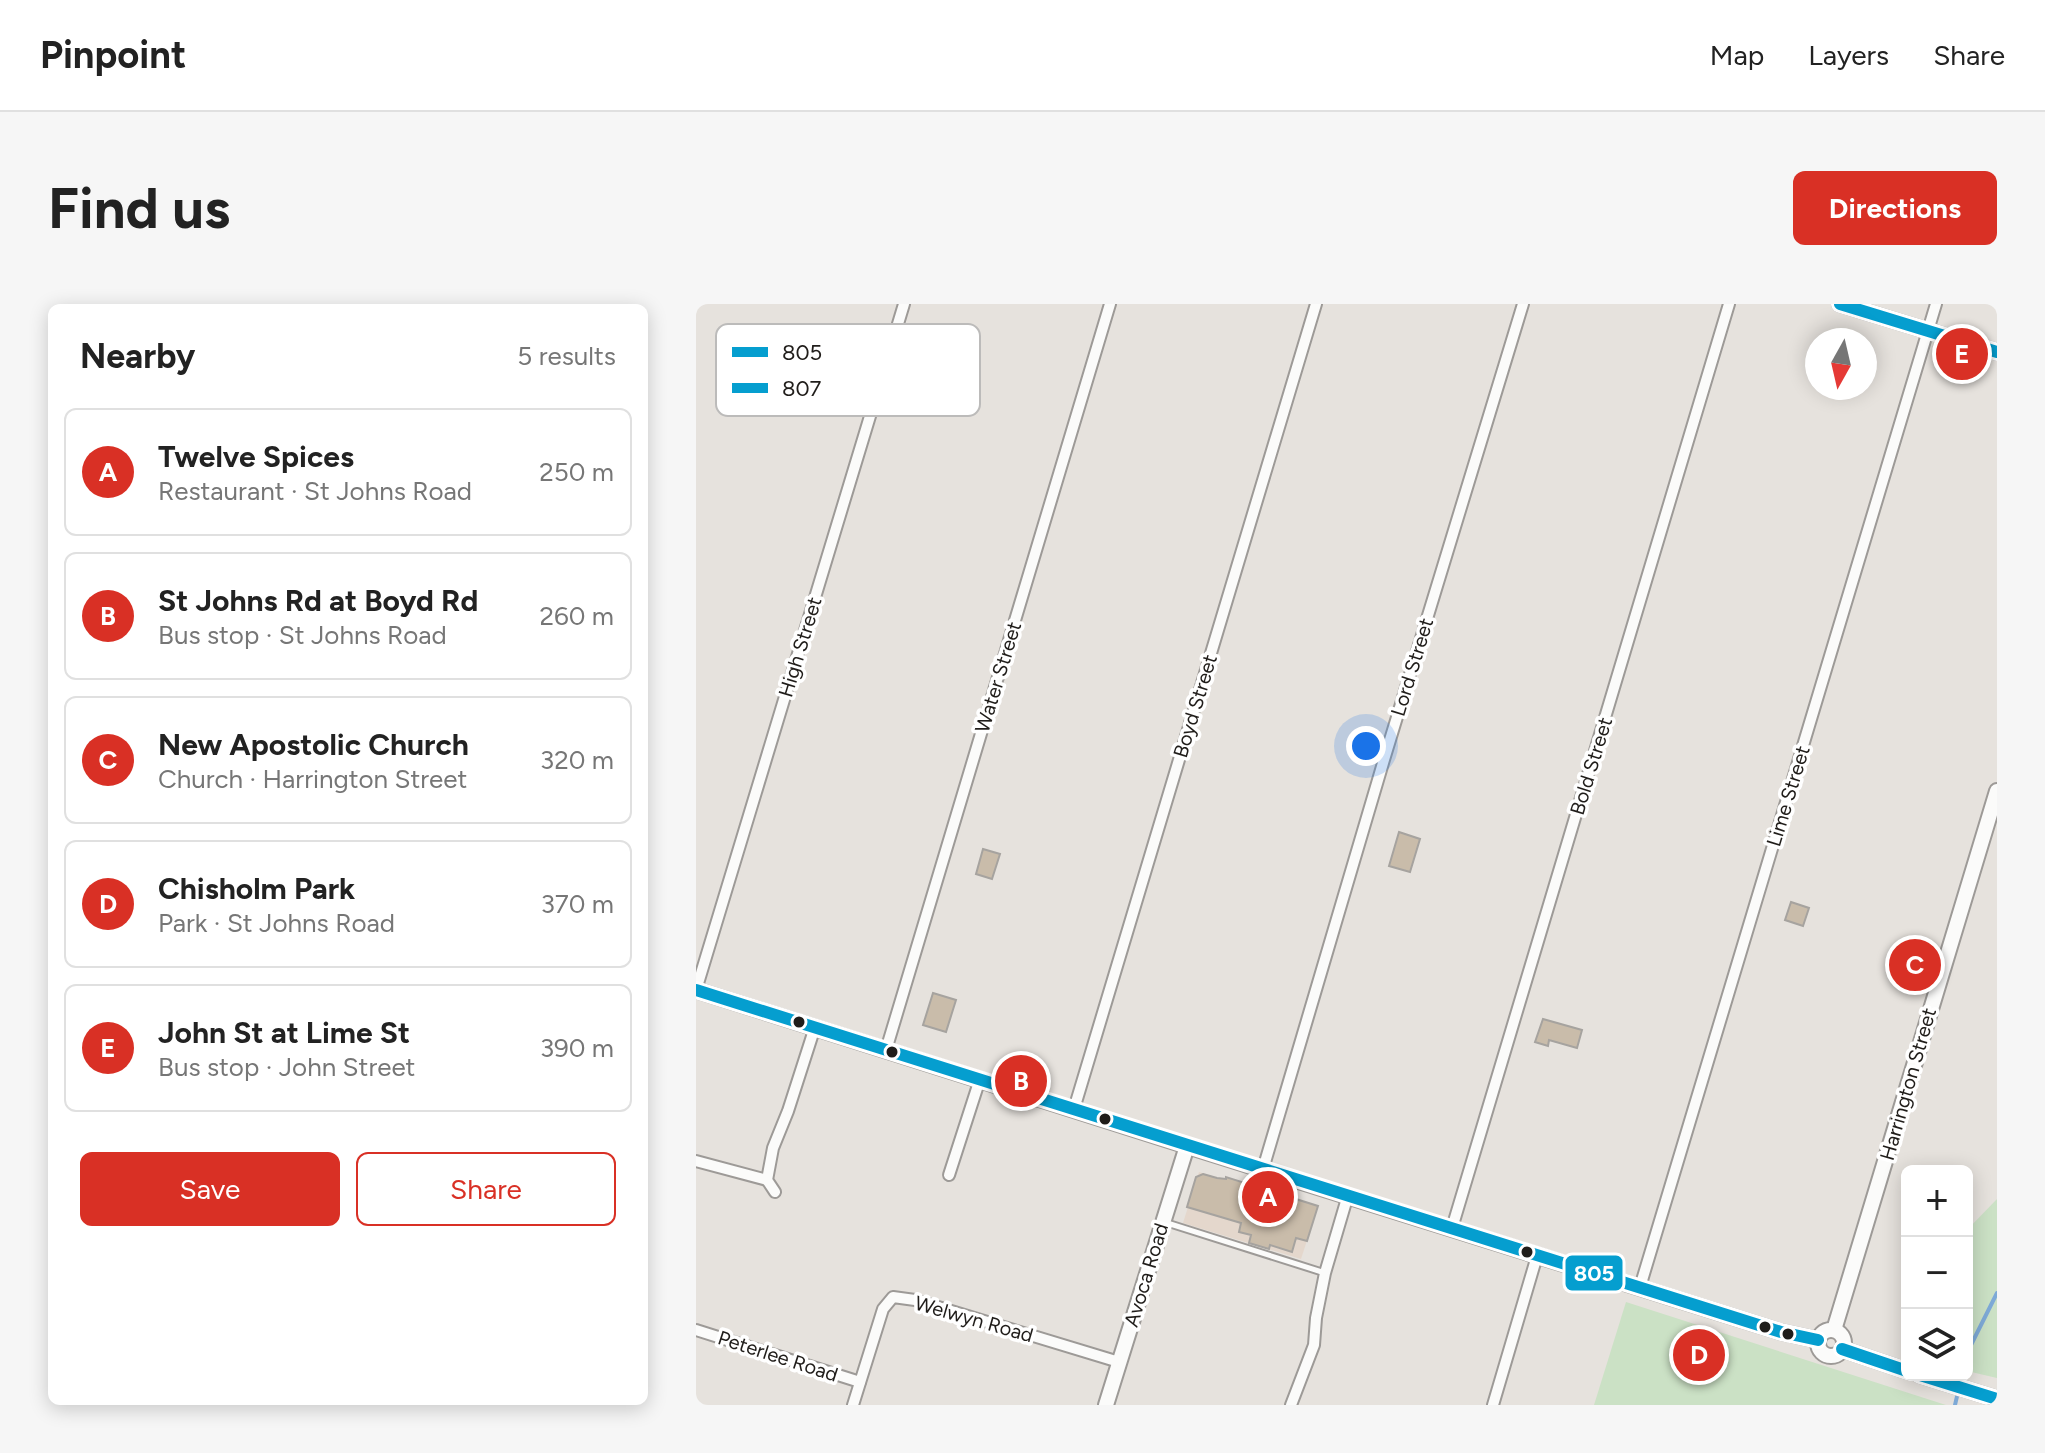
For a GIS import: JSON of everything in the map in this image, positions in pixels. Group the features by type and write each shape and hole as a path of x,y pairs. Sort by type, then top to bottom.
{"main road":[{"path":"1840,304 1997,352"},
{"name":"Harrington Street","path":"1834,1330 1997,791"},
{"path":"696,990 1537,1256 1781,1332 1818,1340"},
{"name":"Avoca Road","path":"1106,1405 1187,1146"},
{"path":"1834,1330 1843,1338 1842,1349 1836,1355 1828,1356 1821,1352 1818,1340 1826,1331 1834,1330"},
{"path":"1842,1349 1901,1369"},
{"path":"1937,1381 1997,1399"}],"street":[{"name":"High Street","path":"898,324 904,304"},
{"name":"Water Street","path":"886,1050 1110,304"},
{"name":"Boyd Street","path":"1074,1109 1316,304"},
{"name":"Lord Street","path":"1263,1169 1523,304"},
{"name":"Bold Street","path":"1452,1228 1729,304"},
{"name":"Lime Street","path":"1640,1287 1936,304"},
{"name":"High Street","path":"696,990 870,416"},
{"path":"767,1180 773,1148 815,1027"},
{"path":"949,1175 980,1079"},
{"path":"696,1161 767,1180 775,1192"},
{"path":"1291,1405 1314,1345 1325,1273 1348,1195"},
{"path":"1493,1405 1537,1256"},
{"name":"Welwyn Road","path":"853,1405 883,1309 893,1297 915,1300 1119,1362"},
{"name":"Peterlee Road","path":"696,1330 860,1382"}],"lane":[{"path":"1163,1222 1325,1273"}],"shaded area":[{"path":"1199,1172 1317,1210 1301,1259 1183,1223"}],"green space":[{"path":"1997,1199 1997,1378 1973,1372 1973,1224"},
{"path":"1626,1302 1946,1405 1594,1405"}],"building":[{"path":"1399,832 1420,839 1410,872 1389,866"},
{"path":"983,849 1000,854 992,879 976,874"},
{"path":"1791,902 1809,908 1803,926 1785,920"},
{"path":"933,993 956,1000 946,1032 923,1025"},
{"path":"1543,1019 1582,1030 1577,1048 1549,1040 1548,1046 1535,1042"},
{"path":"1203,1174 1226,1177 1318,1206 1307,1241 1296,1238 1292,1252 1270,1245 1269,1249 1249,1243 1251,1235 1239,1232 1241,1223 1187,1207 1196,1177"}],"waterway":[{"path":"1973,1341 1997,1293"},
{"path":"1955,1405 1961,1381"}],"transit line":[{"name":"807","path":"1840,304 1997,352"},
{"name":"805","path":"696,990 1781,1332 1818,1340"},
{"name":"805","path":"1842,1349 1901,1369"},
{"name":"805","path":"1939,1381 1997,1399"}],"place":[{"name":"John St at Lime St","path":"1962,354"},
{"name":"New Apostolic Church","path":"1915,965"},
{"name":"St Johns Rd at Boyd Rd","path":"1021,1081"},
{"name":"Twelve Spices","path":"1268,1197"},
{"name":"Chisholm Park","path":"1699,1355"}]}
